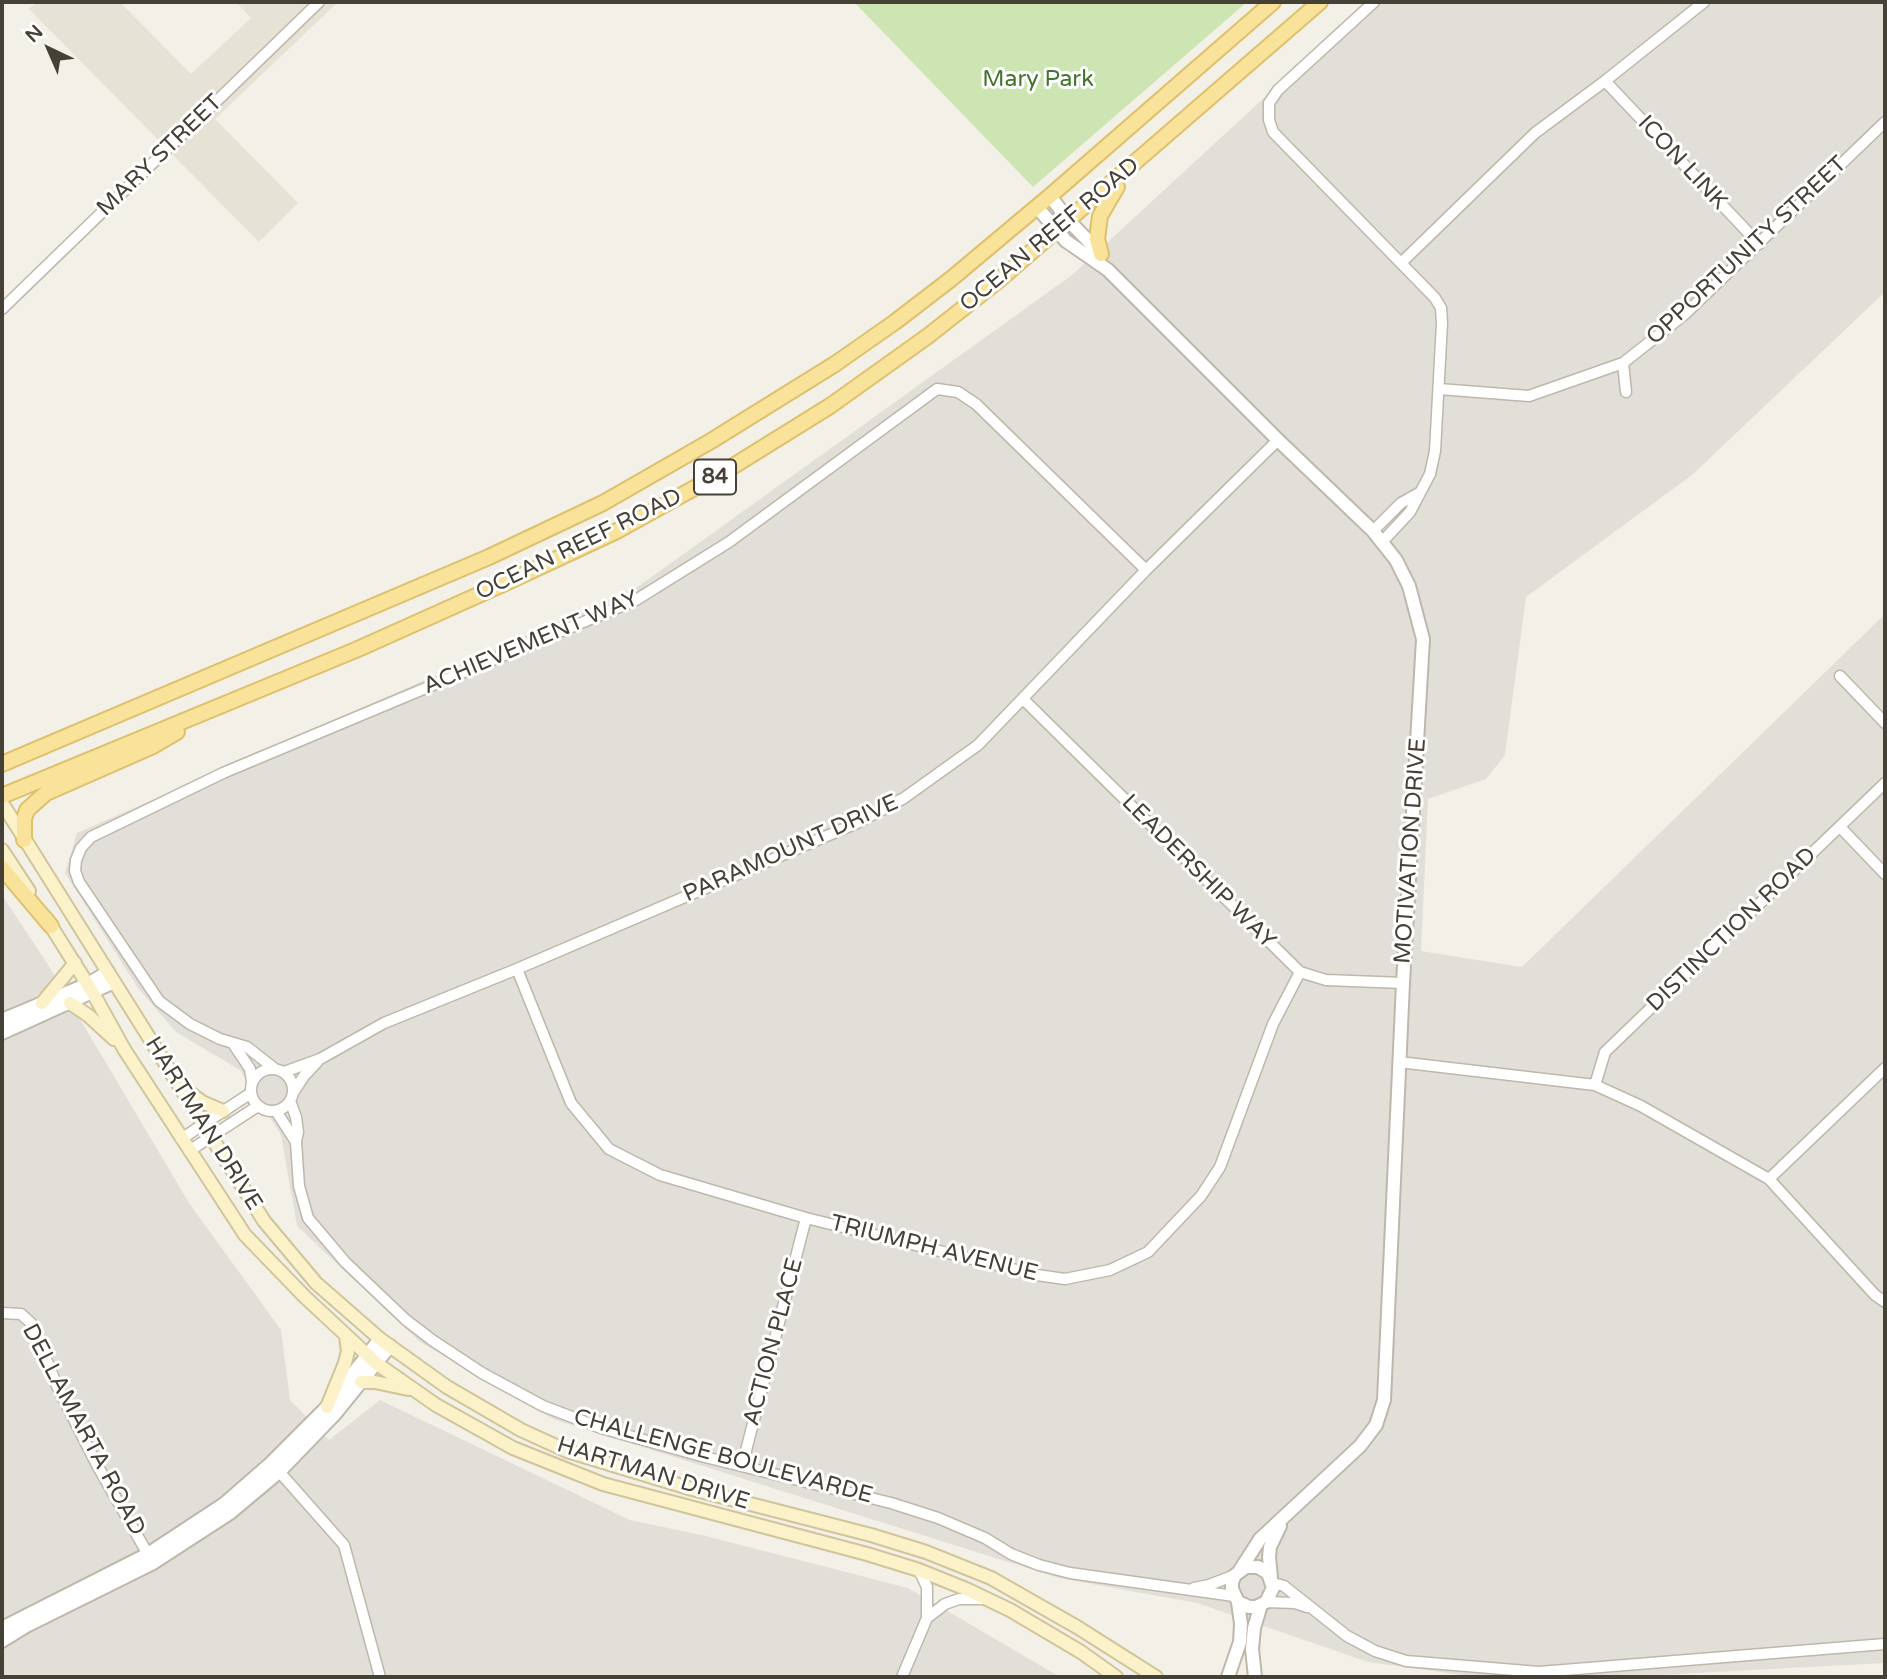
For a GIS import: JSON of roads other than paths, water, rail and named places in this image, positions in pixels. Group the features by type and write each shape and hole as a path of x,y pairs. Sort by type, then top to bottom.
{"main road":[{"name":"OCEAN REEF ROAD","path":"6,758 489,557 603,502 711,441 845,357 942,286 1273,2"},
{"name":"OCEAN REEF ROAD","path":"2,796 358,649 606,536 727,470 830,406 917,344 999,280 1320,2"},
{"path":"1101,254 1097,239 1100,216 1108,200 1135,164"},
{"path":"24,840 27,810 46,793 153,746 214,709"},
{"name":"HARTMAN DRIVE","path":"2,803 264,1221 316,1283 385,1343 447,1387 521,1430 567,1451 692,1489 871,1535 926,1552 991,1578 1077,1627 1156,1677"},
{"name":"HARTMAN DRIVE","path":"2,850 75,963 124,1049 245,1235 372,1360 436,1405 513,1448 603,1483 919,1570 988,1599 1081,1652 1116,1677"},
{"path":"2,868 51,926"},
{"path":"42,1003 75,963"},
{"path":"70,1003 89,1016 124,1049"},
{"path":"177,1083 202,1102 223,1111"},
{"path":"327,1407 345,1363 348,1351 346,1336"},
{"path":"361,1382 375,1382 415,1391"}],"street":[{"name":"MARY STREET","path":"2,309 319,2"},
{"path":"1374,2 1278,90 1269,103 1269,120 1273,132 1401,263 1441,308 1443,323 1435,451 1430,474 1410,512 1382,542"},
{"path":"1401,263 1535,133 1704,2"},
{"name":"ICON LINK","path":"1605,81 1759,244"},
{"name":"OPPORTUNITY STREET","path":"1439,389 1529,396 1623,363 1685,314 1885,122"},
{"name":"MOTIVATION DRIVE","path":"1050,196 1069,221 1101,254 1108,270"},
{"name":"MOTIVATION DRIVE","path":"1037,207 1072,245 1108,270 1373,531 1396,560 1409,586 1423,639 1403,983 1384,1400 1376,1425 1360,1446 1255,1545 1238,1572"},
{"path":"1623,363 1626,392"},
{"name":"ACHIEVEMENT WAY","path":"279,1070 247,1047 234,1045 190,1024 159,1001 79,882 75,871 76,860 81,848 91,837 223,773 636,600 729,542 937,389 958,391 976,404 1146,570"},
{"name":"PARAMOUNT DRIVE","path":"279,1070 320,1059 384,1023 857,823 904,799 978,745 1146,570 1278,440"},
{"path":"1373,531 1401,503 1419,493"},
{"path":"1840,676 1885,723"},
{"name":"LEADERSHIP WAY","path":"1023,699 1300,972"},
{"name":"DISTINCTION ROAD","path":"1595,1086 1605,1052 1885,783"},
{"path":"1840,827 1885,874"},
{"name":"TRIUMPH AVENUE","path":"517,969 571,1103 609,1149 660,1175 806,1219 1037,1275 1065,1279 1110,1270 1148,1252 1201,1196 1220,1167 1273,1024 1300,972"},
{"path":"1300,972 1325,980 1403,983"},
{"path":"2,1033 70,1003 111,977"},
{"path":"2,1020 42,1003 90,988"},
{"path":"181,1139 223,1111 251,1087 259,1073 267,1069 279,1070 290,1077 292,1097 285,1107 276,1111 266,1111 258,1106 251,1087 250,1069 234,1045"},
{"name":"PARAMOUNT DRIVE","path":"292,1097 304,1076 320,1059"},
{"path":"1399,1062 1595,1086 1641,1106 1769,1179 1875,1295 1885,1302"},
{"path":"1769,1179 1885,1068"},
{"name":"CHALLENGE BOULEVARDE","path":"292,1097 298,1132 296,1142 299,1186 308,1218 345,1262 406,1320 482,1373 543,1406 601,1428 705,1457 891,1503 938,1518 985,1538 1011,1554 1070,1573 1186,1589 1236,1599"},
{"path":"189,1151 258,1106"},
{"name":"CHALLENGE BOULEVARDE","path":"276,1111 296,1142"},
{"name":"ACTION PLACE","path":"742,1465 806,1219"},
{"name":"DELLAMARTA ROAD","path":"2,1313 21,1314 31,1323 58,1388 96,1465 150,1559"},
{"path":"2,1641 230,1513 275,1467 385,1343"},
{"path":"275,1467 335,1414 361,1382 372,1360"},
{"path":"275,1467 344,1545 380,1677"},
{"name":"MOTIVATION DRIVE","path":"1272,1580 1270,1547 1286,1516"},
{"path":"2,1628 150,1559"},
{"path":"1228,1677 1240,1642 1241,1624 1232,1589 1238,1572 1252,1566 1263,1569 1272,1580 1284,1586 1347,1636 1375,1651 1406,1661 1539,1672 1885,1644"},
{"path":"902,1677 927,1618 927,1587 919,1570"},
{"name":"CHALLENGE BOULEVARDE","path":"1186,1589 1209,1585 1238,1572"},
{"path":"1255,1677 1252,1648 1254,1628 1272,1593 1272,1580"},
{"path":"927,1618 945,1604 959,1599 988,1599"},
{"path":"1236,1599 1249,1607 1295,1603 1311,1609"}],"park label":[{"name":"Mary Park","path":"1038,80"}]}
